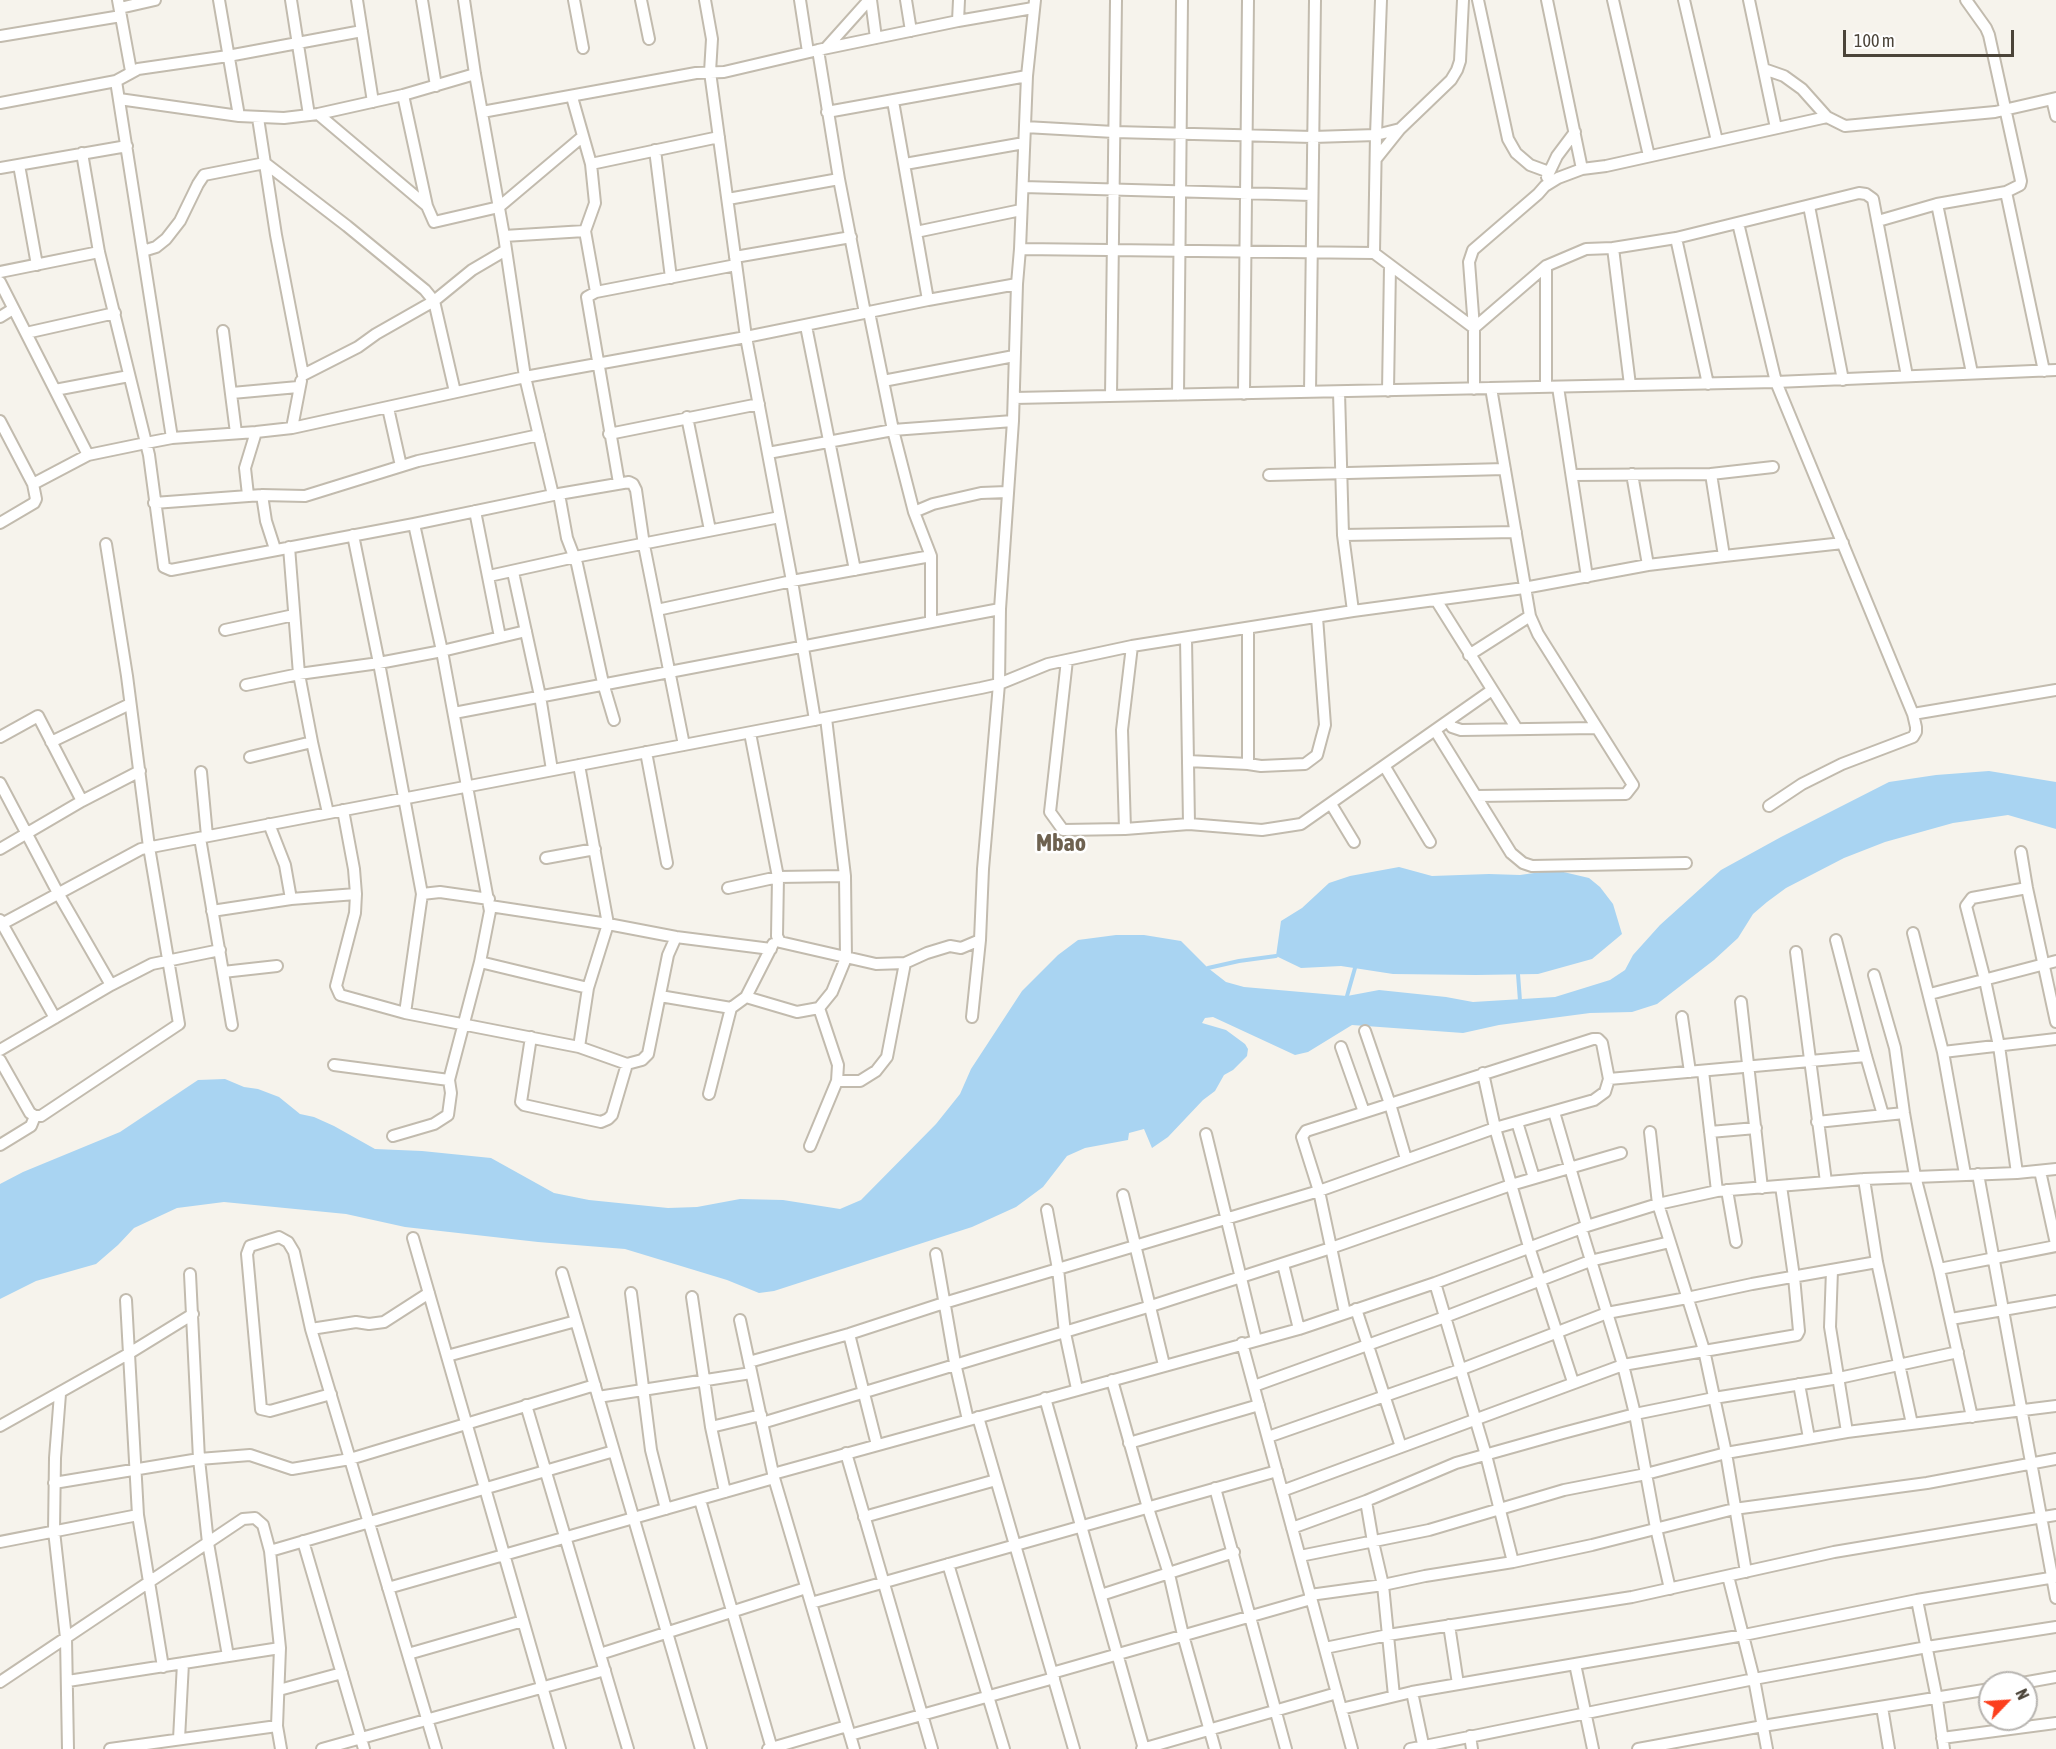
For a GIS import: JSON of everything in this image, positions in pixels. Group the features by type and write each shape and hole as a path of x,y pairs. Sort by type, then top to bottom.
{"street":[{"path":"0,36 155,0"},
{"path":"219,0 239,116"},
{"path":"291,0 314,115 428,206"},
{"path":"357,0 373,102"},
{"path":"422,0 436,86"},
{"path":"464,0 525,377 567,538 575,557 603,683 614,720"},
{"path":"574,0 583,48"},
{"path":"641,0 649,39"},
{"path":"705,0 712,39 710,72 746,337 792,581 814,720"},
{"path":"800,0 817,50 839,178 893,430 914,512 931,556 931,621"},
{"path":"817,50 870,0"},
{"path":"870,0 876,38"},
{"path":"906,0 911,31"},
{"path":"958,21 959,0"},
{"path":"1111,396 1116,0"},
{"path":"1178,395 1182,0"},
{"path":"1244,394 1248,0"},
{"path":"1310,392 1315,0"},
{"path":"1374,253 1381,0"},
{"path":"1376,159 1400,129 1451,80 1457,70 1460,61 1463,0"},
{"path":"1478,0 1508,140 1516,153 1530,165 1549,172"},
{"path":"1547,0 1582,169"},
{"path":"1613,0 1649,156"},
{"path":"1684,0 1717,141"},
{"path":"1749,0 1776,128"},
{"path":"1878,222 1937,204 2006,192 2016,188 2021,181 1989,35 1966,0"},
{"path":"482,112 696,73 732,70 1034,4 1027,76 1013,421 1000,609 999,684 972,1017"},
{"path":"120,8 131,71"},
{"path":"0,103 116,81 131,71 362,31"},
{"path":"1764,69 1784,76 1802,89 1827,117 1845,126 2005,110 2054,99 2056,116"},
{"path":"119,99 258,118 314,115 403,95 475,74"},
{"path":"827,112 1027,76"},
{"path":"116,81 172,438"},
{"path":"403,95 428,206 432,219 438,222 499,207 582,137"},
{"path":"572,97 591,164 595,203 585,231 596,292"},
{"path":"893,101 928,300"},
{"path":"1474,389 1474,328 1469,262 1473,250 1545,186 1558,178 1582,169 1827,117"},
{"path":"258,118 276,235 303,375 298,387 292,428"},
{"path":"1025,127 1114,132 1313,137 1376,135 1400,129"},
{"path":"1545,186 1557,156 1575,132"},
{"path":"591,164 719,137"},
{"path":"904,164 1024,143"},
{"path":"0,168 127,146"},
{"path":"655,150 671,278"},
{"path":"82,153 99,252 146,443 163,563 166,569 171,570 629,482 636,490 644,545 684,745"},
{"path":"143,250 156,247 166,239 188,208 204,175 265,163 419,285 434,301 455,392"},
{"path":"19,165 37,265"},
{"path":"728,198 839,178"},
{"path":"1023,187 1312,195"},
{"path":"2006,192 2044,371"},
{"path":"1474,328 1546,266 1586,249 1613,248 1676,238 1859,193 1866,194 1873,199 1907,376"},
{"path":"1937,204 1972,373"},
{"path":"1809,207 1843,380"},
{"path":"916,232 1021,210"},
{"path":"1738,223 1776,382 1913,714 1916,727 1913,737 1842,764 1802,784 1769,806"},
{"path":"504,236 585,231"},
{"path":"619,483 587,297 596,292 671,278 736,261 851,237"},
{"path":"1676,238 1708,384"},
{"path":"1613,248 1630,385"},
{"path":"1020,249 1374,253 1474,328"},
{"path":"303,375 358,347 376,334 434,301 472,270 506,250"},
{"path":"0,272 99,252"},
{"path":"1388,391 1390,266"},
{"path":"1546,266 1546,387"},
{"path":"0,282 88,455"},
{"path":"33,484 88,455 146,443 172,438 292,428 525,377 806,326 1017,284"},
{"path":"0,317 13,309"},
{"path":"26,333 115,313"},
{"path":"806,326 855,570"},
{"path":"223,331 236,433"},
{"path":"883,381 1014,356"},
{"path":"1014,398 1708,384 2056,370"},
{"path":"56,390 129,376"},
{"path":"232,393 298,387"},
{"path":"1558,387 1587,577"},
{"path":"1476,796 1626,794 1633,785 1538,634 1530,616 1491,388"},
{"path":"1339,392 1343,535 1353,611"},
{"path":"609,434 759,404"},
{"path":"388,408 401,465"},
{"path":"687,417 710,530"},
{"path":"768,453 893,430 1013,421"},
{"path":"0,523 34,503 36,499 33,484 1,427"},
{"path":"248,495 244,468 256,432"},
{"path":"154,502 248,495 305,496 401,465 539,435"},
{"path":"1572,475 1711,474 1773,467"},
{"path":"1269,475 1505,469"},
{"path":"1632,474 1648,565"},
{"path":"1711,474 1724,556"},
{"path":"914,512 933,504 981,493 1007,492"},
{"path":"262,495 266,521 275,549"},
{"path":"475,511 500,637"},
{"path":"489,576 780,517"},
{"path":"393,1136 434,1124 447,1115 451,1093 449,1080 480,962 490,903 442,651 414,524"},
{"path":"1343,535 1516,532"},
{"path":"353,535 422,894 405,1013"},
{"path":"55,1018 1,923 131,853 149,847 999,684 1048,664 1132,646 1353,611 1524,588 1648,565 1843,543"},
{"path":"0,1060 30,1113 41,1116 178,1026 179,1023 149,847 127,676 106,544"},
{"path":"289,547 299,674 328,813"},
{"path":"657,610 792,581 931,556"},
{"path":"513,572 540,696 552,770"},
{"path":"1436,600 1517,729"},
{"path":"454,713 1000,609"},
{"path":"225,630 294,615"},
{"path":"1469,655 1530,616"},
{"path":"1188,761 1261,766 1305,764 1317,755 1325,725 1317,617"},
{"path":"1248,628 1248,764"},
{"path":"246,685 442,651 526,631"},
{"path":"1186,638 1188,824"},
{"path":"1125,829 1122,730 1132,646"},
{"path":"1067,660 1050,812 1063,830 1125,829 1188,824 1262,830 1301,824 1492,690"},
{"path":"1913,714 2056,690"},
{"path":"51,742 130,704"},
{"path":"0,737 38,716 82,801"},
{"path":"746,997 796,1012 819,1008 832,993 846,958 845,876 826,717"},
{"path":"1448,721 1456,729 1596,728"},
{"path":"1435,730 1511,853 1523,863 1532,866 1686,863"},
{"path":"709,1094 731,1008 746,997 777,936 778,877 750,732"},
{"path":"250,757 312,742"},
{"path":"646,752 667,862"},
{"path":"579,765 608,924 588,988 579,1047"},
{"path":"1385,766 1430,842"},
{"path":"0,849 82,801 140,771"},
{"path":"201,772 204,837 212,911 232,1024"},
{"path":"0,783 58,893 111,985"},
{"path":"1331,804 1354,842"},
{"path":"343,810 354,869 356,894 355,913 336,986 340,995 405,1013 579,1047 627,1064 642,1060 648,1054 668,955 676,937"},
{"path":"269,824 285,865 291,899"},
{"path":"546,858 595,849"},
{"path":"2021,852 2056,1022"},
{"path":"728,888 778,877 845,876"},
{"path":"2017,1173 2000,1046 1966,906 1972,898 2027,888"},
{"path":"422,894 440,892 676,937 771,949"},
{"path":"212,911 291,899 356,894"},
{"path":"1913,933 1943,1052 1965,1174"},
{"path":"777,936 780,942 785,944 876,964 904,963 950,946 961,948 980,940"},
{"path":"1836,940 1883,1115"},
{"path":"0,1050 111,985 152,964 220,950"},
{"path":"1796,952 1826,1182"},
{"path":"1929,994 2056,961"},
{"path":"480,962 588,988"},
{"path":"837,1081 860,1081 876,1071 887,1057 904,963"},
{"path":"223,972 277,966"},
{"path":"1874,975 1895,1048 1915,1176 1939,1269 1972,1417"},
{"path":"660,996 731,1008"},
{"path":"1741,1002 1762,1188"},
{"path":"810,1146 837,1081 838,1065 819,1008"},
{"path":"1682,1017 1690,1072"},
{"path":"1365,1031 1406,1159"},
{"path":"531,1037 521,1102 524,1104 601,1122 612,1115 627,1064"},
{"path":"598,1397 704,1381 750,1368 944,1303 1318,1191 1495,1128 1601,1096 1608,1087 1609,1079 1602,1043 1598,1039 1483,1073 1303,1133 1302,1137 1318,1191 1345,1313"},
{"path":"1943,1052 2056,1039"},
{"path":"1341,1047 1364,1112"},
{"path":"1609,1079 1866,1056"},
{"path":"334,1065 449,1080"},
{"path":"1703,1071 1710,1132 1736,1242"},
{"path":"1483,1073 1495,1128 1529,1247 1573,1382"},
{"path":"1554,1112 1570,1168 1590,1261 1623,1365 1635,1414 1670,1589"},
{"path":"1817,1122 1904,1113"},
{"path":"0,1145 31,1126 35,1116"},
{"path":"1517,1122 1534,1178"},
{"path":"1710,1132 1756,1128"},
{"path":"1650,1132 1658,1204 1704,1350 1726,1453 1746,1572"},
{"path":"1206,1134 1256,1340"},
{"path":"711,1427 761,1419 864,1394 1283,1264 1511,1185 1621,1153"},
{"path":"388,1588 700,1500 876,1445 1299,1329 1584,1227 1658,1204 1722,1190 1864,1179 2017,1173 2056,1169"},
{"path":"1939,1269 2056,1245 2040,1171"},
{"path":"1978,1174 2054,1577 2056,1599"},
{"path":"1864,1179 1877,1262 1912,1424"},
{"path":"1282,1491 1623,1365 1797,1335 1799,1331 1794,1277 1781,1186"},
{"path":"1123,1195 1164,1365"},
{"path":"1047,1210 1058,1269 1065,1333 1077,1389"},
{"path":"331,1394 270,1411 261,1409 247,1254 250,1246 279,1238 288,1242 294,1252 311,1329 331,1394 436,1749"},
{"path":"413,1238 560,1749"},
{"path":"1254,1386 1445,1317 1590,1261 1670,1242"},
{"path":"936,1254 955,1364 996,1480 1074,1749"},
{"path":"1268,1437 1462,1369 1607,1313 1877,1262"},
{"path":"1283,1264 1299,1329"},
{"path":"1832,1270 1829,1315 1847,1432"},
{"path":"562,1273 701,1749"},
{"path":"190,1274 200,1459 208,1543 228,1656"},
{"path":"1435,1282 1476,1419 1513,1562"},
{"path":"311,1329 356,1322 369,1324 384,1322 429,1293"},
{"path":"631,1293 651,1450 666,1509"},
{"path":"692,1297 711,1427 725,1492"},
{"path":"126,1300 138,1515 163,1667"},
{"path":"1950,1319 2056,1301"},
{"path":"1356,1309 1401,1447"},
{"path":"0,1426 60,1394 193,1314"},
{"path":"740,1320 774,1476 854,1749"},
{"path":"447,1356 576,1321"},
{"path":"849,1334 876,1445"},
{"path":"1242,1343 1352,1749"},
{"path":"1292,1528 1366,1501 1446,1467 1635,1414 1714,1398 1839,1378 1958,1352"},
{"path":"1112,1380 1169,1574 1183,1635 1215,1749"},
{"path":"1800,1384 1809,1438"},
{"path":"54,1483 200,1459 250,1455 292,1469 350,1458 595,1385"},
{"path":"60,1394 54,1483 54,1531 66,1638 68,1749"},
{"path":"1046,1398 1143,1749 1337,1694"},
{"path":"526,1405 628,1749"},
{"path":"1130,1443 1259,1405"},
{"path":"1300,1556 1438,1527 1564,1490 1646,1474 1726,1453 1847,1432 2056,1406"},
{"path":"270,1551 614,1451"},
{"path":"846,1454 932,1749"},
{"path":"700,1500 771,1749 922,1715 988,1697 1117,1654 1311,1597 1513,1562 1592,1545 1734,1509 1928,1483 2056,1459"},
{"path":"811,1603 1277,1471"},
{"path":"864,1517 996,1480"},
{"path":"1215,1488 1286,1749"},
{"path":"1366,1501 1383,1585 1394,1696"},
{"path":"0,1542 138,1515"},
{"path":"1324,1648 1388,1635 1670,1589 1834,1552 2056,1515"},
{"path":"0,1682 243,1519 255,1518 263,1525 270,1551 280,1648 277,1726 281,1749"},
{"path":"303,1542 363,1743"},
{"path":"1101,1594 1234,1552"},
{"path":"948,1564 1004,1749"},
{"path":"1728,1576 1754,1679 1767,1749"},
{"path":"1341,1709 1412,1692 1744,1635 1917,1600 2054,1577"},
{"path":"600,1654 806,1588"},
{"path":"1917,1600 1943,1744 2056,1723"},
{"path":"408,1654 523,1621"},
{"path":"1449,1625 1458,1684"},
{"path":"1410,1749 1424,1748 1470,1736 1754,1679 1927,1647 2056,1627"},
{"path":"68,1681 280,1648"},
{"path":"179,1740 183,1663"},
{"path":"1575,1664 1593,1749"},
{"path":"322,1749 363,1743 427,1719 604,1670"},
{"path":"279,1690 342,1673"},
{"path":"2038,1680 2056,1677"},
{"path":"1638,1749 1978,1691"},
{"path":"1412,1692 1424,1748"},
{"path":"1882,1707 1889,1749"},
{"path":"110,1749 149,1746 277,1726"},
{"path":"1470,1736 1472,1749"}],"water":[{"path":"1989,771 2056,782 2056,829 2008,815 1953,823 1885,842 1844,858 1786,888 1753,914 1738,938 1714,960 1657,1004 1632,1012 1590,1013 1499,1025 1463,1033 1352,1025 1308,1052 1295,1055 1213,1017 1205,1018 1202,1023 1226,1030 1245,1044 1248,1049 1247,1056 1233,1070 1224,1075 1215,1091 1203,1100 1168,1137 1152,1148 1144,1129 1129,1133 1128,1140 1085,1148 1067,1156 1043,1187 1016,1207 972,1227 774,1291 759,1293 727,1280 625,1249 405,1227 346,1214 224,1202 177,1208 134,1228 96,1264 36,1281 0,1299 0,1184 23,1172 120,1132 198,1080 225,1079 279,1097 300,1114 314,1117 334,1126 375,1149 491,1158 554,1193 589,1200 668,1208 697,1207 740,1199 783,1200 840,1209 861,1200 936,1124 960,1094 971,1069 1022,991 1058,955 1078,940 1116,935 1144,935 1181,941 1226,982 1244,987 1347,996 1379,990 1473,1002 1555,997 1610,980 1625,970 1633,955 1660,925 1721,870 1781,837 1889,782 1936,775"},
{"path":"1399,867 1432,876 1520,875 1555,870 1589,878 1600,887 1613,904 1622,934 1592,959 1538,974 1393,974 1341,966 1301,968 1276,956 1281,921 1302,908 1329,883 1350,876"}],"waterway":[{"path":"1208,968 1276,956"},
{"path":"1347,996 1355,968"},
{"path":"1518,974 1520,1001"}],"district":[{"name":"Mbao","path":"1061,843"}]}
